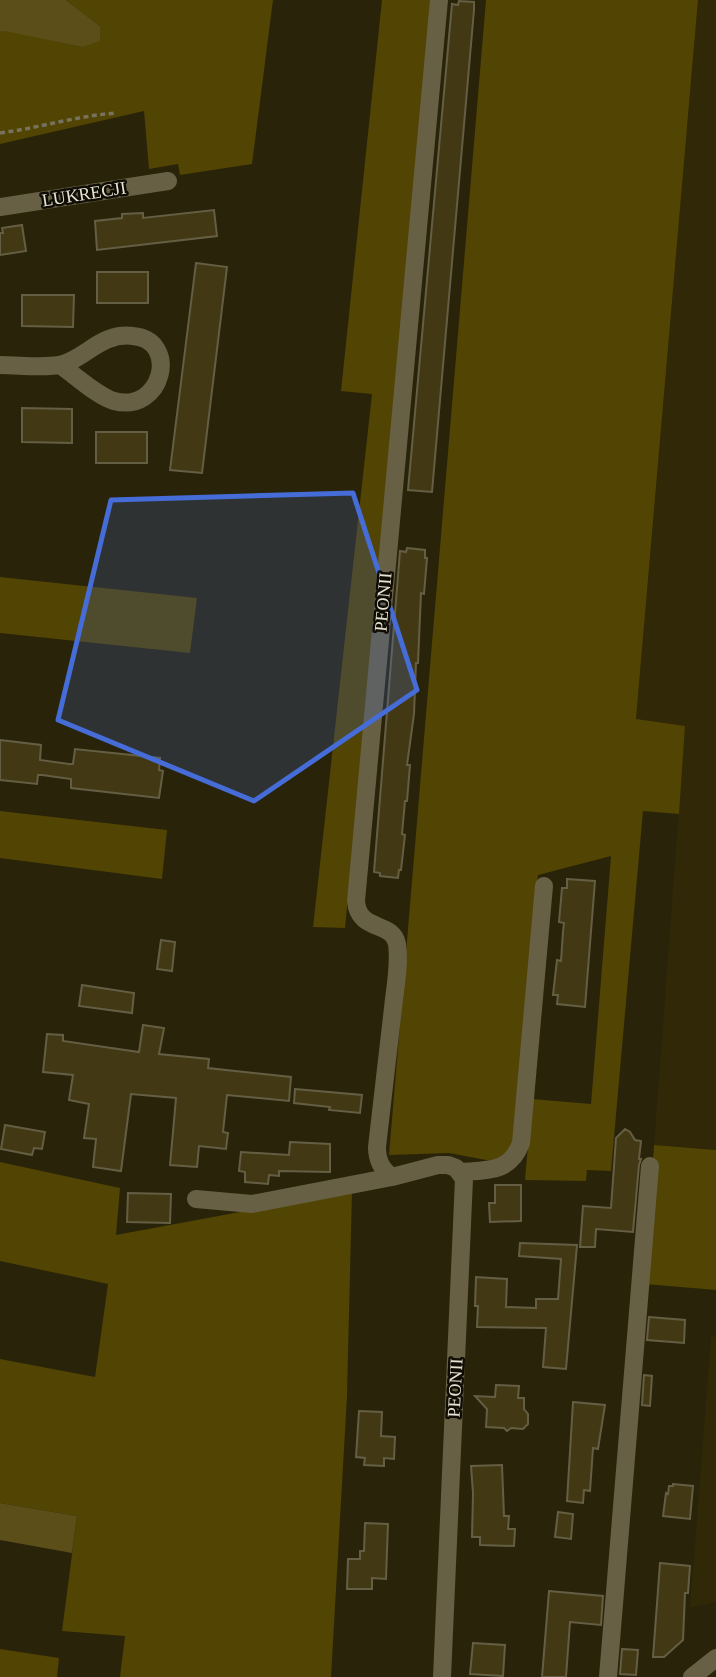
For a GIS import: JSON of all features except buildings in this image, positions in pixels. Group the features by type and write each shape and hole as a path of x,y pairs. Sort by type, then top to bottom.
{"street":[{"name":"PEONII","path":"392,1177 381,1167 377,1147 395,986 397,942 390,933 362,919 356,908 356,901 439,0"},
{"name":"LUKRECJI","path":"0,207 168,181"},
{"path":"0,365 60,365 112,337 136,336 152,344 160,358 159,381 153,390 141,398 114,401 60,365"},
{"path":"197,1199 252,1204 392,1177 438,1165 448,1165 460,1172 491,1170 508,1164 518,1153 521,1143 544,886"},
{"path":"608,1677 650,1166"},
{"name":"PEONII","path":"442,1677 464,1189 464,1179 460,1172"},
{"path":"692,1677 716,1658"}],"path":[{"path":"0,133 40,128 85,116 116,113"}],"highlighted area":[{"path":"353,493 417,690 254,801 58,720 111,500"}],"shaded area":[{"path":"0,0 66,0 100,26 100,41 82,47 0,32"},
{"path":"66,0 273,0 252,164 180,175 178,164 149,169 144,111 0,144 0,32 5,30 82,47 100,26"},
{"path":"382,0 432,0 345,928 313,927 372,394 341,391"},
{"path":"486,0 698,0 636,719 685,726 679,814 643,811 611,1171 587,1170 586,1181 525,1180 532,1099 591,1104 611,856 538,875 525,1012 517,1144 497,1162 449,1153 389,1155"},
{"path":"698,0 716,0 716,1150 654,1145 685,726 636,720"},
{"path":"0,577 197,598 190,653 0,633"},
{"path":"0,811 167,830 162,879 0,858"},
{"path":"654,1145 716,1150 716,1290 645,1284 657,1185 657,1161 653,1161"},
{"path":"0,1162 120,1188 116,1235 352,1191 347,1396 331,1677 120,1677 125,1636 62,1631 77,1516 0,1503 0,1359 95,1377 108,1284 0,1261"},
{"path":"711,1336 716,1337 716,1602 690,1608"},
{"path":"0,1503 77,1516 72,1553 0,1540"},
{"path":"0,1649 59,1658 57,1677 0,1677"}]}
